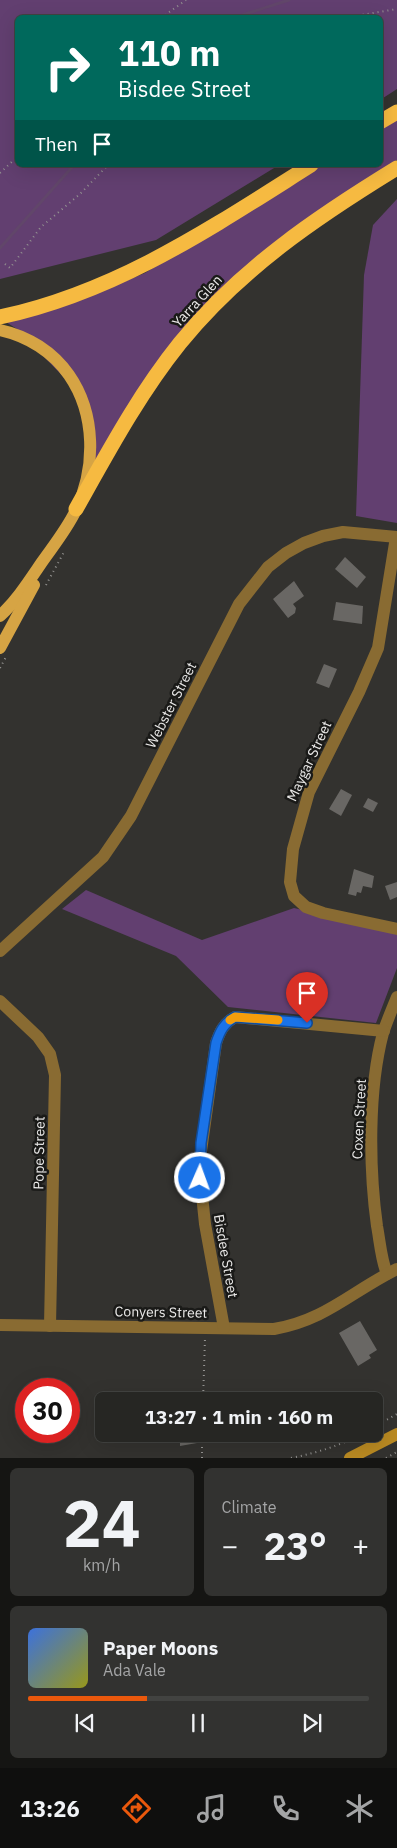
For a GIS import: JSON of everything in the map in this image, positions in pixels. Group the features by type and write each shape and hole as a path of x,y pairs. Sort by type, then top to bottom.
{"highway":[{"path":"383,120 397,112"},
{"path":"0,317 59,301 116,280 164,256 308,167"},
{"name":"Yarra Glen","path":"76,509 131,414 158,372 214,305 281,245 397,168"},
{"path":"0,310 37,302 83,288 157,256 198,234"}],"main road":[{"path":"0,330 26,339 51,355 67,373 78,390 87,417 90,450 85,482 76,509 0,648"},
{"path":"0,616 22,591 67,526"},
{"path":"350,1458 397,1434"}],"street":[{"name":"Webster Street","path":"0,951 85,874 117,838 131,816 239,604 252,584 268,567 298,546 323,536 343,532 396,537"},
{"name":"Maygar Street","path":"396,537 378,648 355,701 309,792 293,849 290,882 294,896 306,906 323,913 397,928"},
{"name":"Coxen Street","path":"392,1272 383,1264 375,1209 370,1147 377,1064 384,1031 397,997"},
{"name":"Pope Street","path":"0,1002 38,1037 50,1054 55,1075 50,1326"},
{"name":"Bisdee Street","path":"224,1328 205,1224 199,1166 216,1043 220,1031 227,1022 235,1017 384,1031"},
{"name":"Conyers Street","path":"0,1325 274,1328 295,1325 319,1316 392,1272"}],"path":[{"path":"165,15 186,0"},
{"path":"363,15 397,10"},
{"path":"0,173 15,159"},
{"path":"5,264 10,268 41,227 80,194 106,167"},
{"path":"203,1392 205,1328"},
{"path":"383,1422 397,1414"},
{"path":"202,1442 202,1458"},
{"path":"291,1458 319,1452 348,1442"},
{"path":"386,1458 397,1452"}],"shaded area":[{"path":"0,0 397,0 397,89 383,98 383,15 15,15 15,167 276,167 156,240 0,279"},
{"path":"397,117 397,160 282,236 214,295 92,468 83,397 17,329 6,322 67,305 145,273 317,167 383,167 383,126"},
{"path":"397,199 397,523 356,516 364,275 373,225"},
{"path":"86,890 202,940 294,908 397,932 397,968 376,1023 228,1007 176,956 62,909"}],"building":[{"path":"345,557 366,577 357,588 335,569"},
{"path":"294,581 304,596 293,604 296,608 295,613 288,618 273,599"},
{"path":"336,602 363,606 362,624 333,620"},
{"path":"324,664 337,669 329,688 316,683"},
{"path":"341,789 352,795 341,816 329,809"},
{"path":"368,798 378,803 373,812 363,807"},
{"path":"354,869 374,876 372,888 363,886 361,893 357,892 356,896 348,894"},
{"path":"397,882 397,897 390,900 385,886"},
{"path":"360,1321 377,1350 369,1355 371,1358 358,1366 339,1333"},
{"path":"180,1442 197,1442 197,1443 180,1446"}],"waterway":[{"path":"242,15 289,0"},
{"path":"0,248 72,167"}],"slow traffic":[{"path":"230,1020 235,1017 278,1020"}],"route":[{"path":"200,1178 201,1143 216,1043 220,1031 227,1022 235,1017 307,1023"}]}
